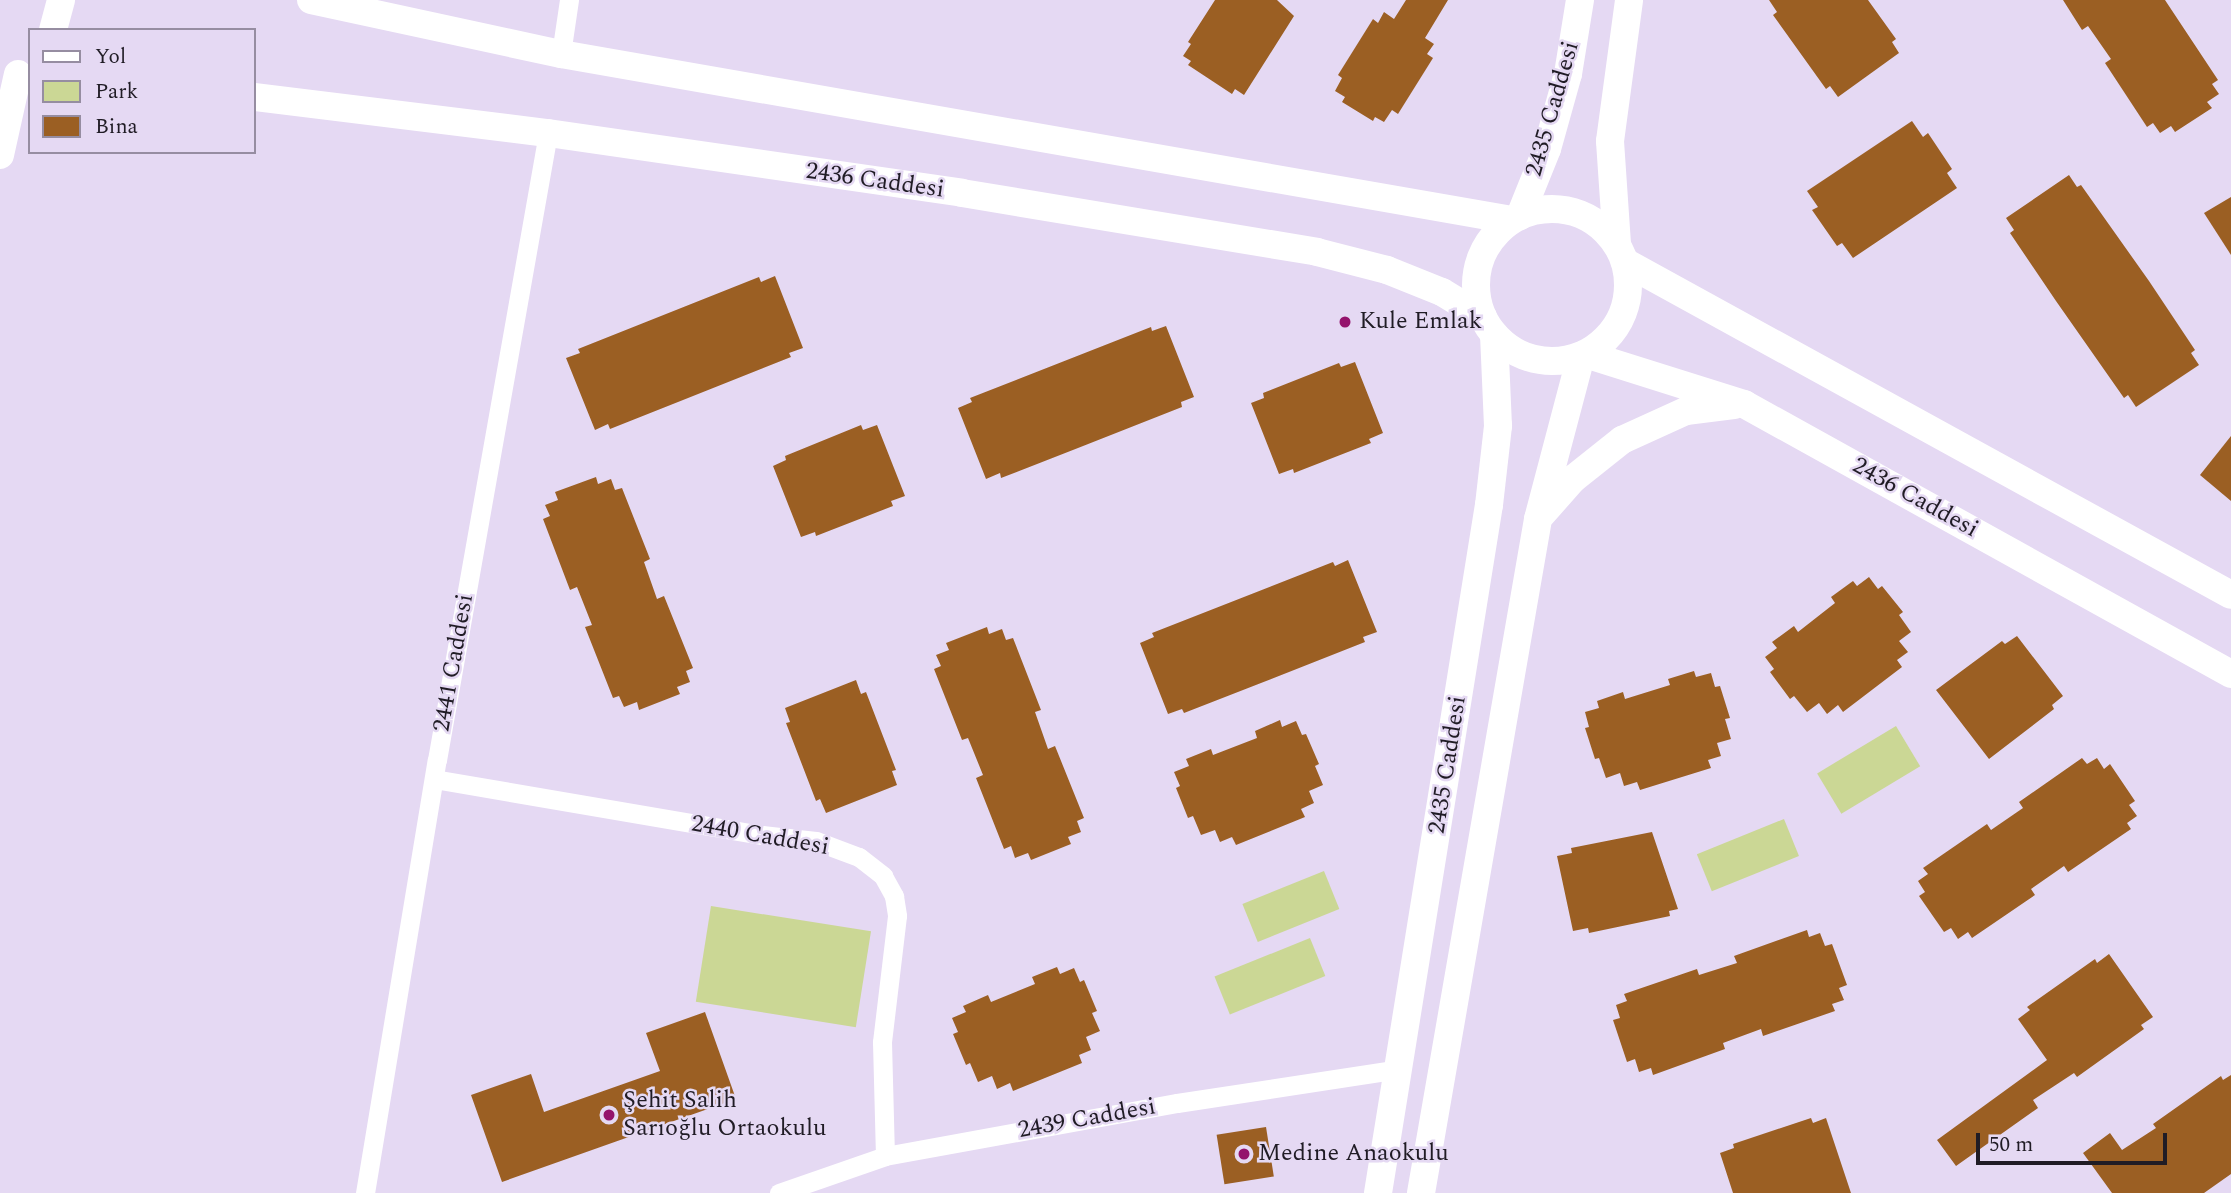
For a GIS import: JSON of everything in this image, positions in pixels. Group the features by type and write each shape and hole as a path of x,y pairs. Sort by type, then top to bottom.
{"street":[{"path":"54,28 61,0"},
{"path":"311,0 561,54 1516,218"},
{"path":"561,54 569,0"},
{"name":"2435 Caddesi","path":"1516,218 1550,137 1568,74 1580,0"},
{"name":"2435 Caddesi","path":"1421,1193 1538,519 1583,355 1609,336 1624,311 1628,292 1621,253 1610,141 1629,0"},
{"path":"0,155 21,72"},
{"name":"2436 Caddesi","path":"256,97 548,133 961,193 1317,253 1387,270 1443,292 1489,326"},
{"name":"2441 Caddesi","path":"365,1193 434,779 548,133"},
{"name":"2435 Caddesi","path":"1378,1193 1489,505 1498,426 1489,326 1476,288 1480,259 1496,233 1516,218 1539,209 1569,210 1596,223 1621,253"},
{"path":"1621,253 2231,595"},
{"path":"1489,326 1516,352 1534,359 1553,361 1583,355"},
{"name":"2436 Caddesi","path":"1583,355 1744,404 2231,674"},
{"path":"1538,519 1573,480 1622,440 1686,411 1744,404"},
{"name":"2440 Caddesi","path":"434,779 762,835 816,841 859,857 883,876 894,896 897,916 882,1042 885,1156"},
{"name":"2439 Caddesi","path":"779,1193 885,1156 1177,1103 1400,1069"}],"green space":[{"path":"1896,726 1920,766 1841,814 1817,773"},
{"path":"1784,819 1799,856 1712,891 1697,854"},
{"path":"1324,871 1339,909 1258,942 1242,904"},
{"path":"711,906 871,931 856,1027 696,1002"},
{"path":"1310,938 1325,976 1230,1015 1215,977"}],"building":[{"path":"1215,0 1277,0 1294,16 1244,95 1235,89 1232,94 1188,65 1191,61 1183,56 1191,44 1188,42"},
{"path":"1406,0 1448,0 1425,38 1434,44 1427,54 1433,58 1398,114 1392,110 1384,122 1375,117 1373,121 1342,102 1345,97 1335,91 1342,78 1338,75 1373,19 1378,23 1384,12 1394,19"},
{"path":"1769,0 1868,0 1896,39 1892,42 1899,53 1838,97 1830,86 1826,89 1773,15 1777,12"},
{"path":"2063,0 2165,0 2218,80 2212,84 2219,94 2207,102 2212,108 2175,132 2171,126 2160,133 2153,123 2147,127 2105,63 2111,59 2088,26 2082,30"},
{"path":"1912,121 1923,137 1928,133 1952,169 1947,173 1957,188 1853,258 1842,243 1837,246 1812,210 1818,207 1807,191"},
{"path":"2069,175 2077,187 2081,185 2195,350 2191,353 2199,365 2136,407 2128,395 2124,398 2010,233 2014,230 2006,218"},
{"path":"2231,197 2231,255 2204,213"},
{"path":"775,276 803,348 789,353 791,357 610,429 608,424 595,430 566,358 580,353 578,349 759,277 761,282"},
{"path":"1166,326 1194,397 1181,402 1182,407 1001,478 1000,473 986,479 958,408 972,402 970,398 1151,327 1152,331"},
{"path":"1355,362 1383,433 1369,439 1371,443 1294,473 1293,469 1279,474 1251,403 1264,398 1263,393 1339,363 1341,367"},
{"path":"861,425 863,430 877,425 905,496 891,501 893,506 816,536 815,532 801,537 773,466 786,460 785,456"},
{"path":"2231,436 2231,501 2200,475"},
{"path":"596,477 598,484 611,479 615,490 622,488 650,559 644,562 657,599 664,596 693,668 686,671 690,682 677,687 680,694 639,710 637,702 624,707 619,696 613,698 585,627 592,625 577,587 570,590 543,519 550,516 545,505 558,500 555,492"},
{"path":"1348,560 1377,632 1363,637 1365,642 1261,683 1184,713 1182,709 1168,714 1140,643 1154,637 1152,633 1333,562 1335,566"},
{"path":"1869,577 1878,589 1882,586 1903,612 1899,615 1911,632 1899,641 1908,652 1897,660 1902,667 1843,712 1838,705 1827,714 1819,703 1807,712 1794,696 1790,699 1770,672 1774,669 1765,657 1777,648 1772,642 1794,626 1798,632 1835,603 1831,597 1853,581 1857,586"},
{"path":"987,627 989,634 1002,629 1006,640 1013,638 1041,710 1035,712 1048,749 1055,746 1084,818 1077,821 1081,832 1068,837 1071,844 1031,860 1028,853 1015,858 1011,846 1004,849 976,778 983,775 968,738 962,740 934,669 941,666 936,655 949,650 946,643"},
{"path":"2017,636 2063,696 2052,705 2054,709 1989,759 1936,690 2002,641 2005,644"},
{"path":"1694,671 1696,677 1711,673 1715,687 1720,686 1730,718 1725,719 1731,739 1717,743 1721,756 1708,760 1711,768 1640,790 1637,782 1624,786 1620,773 1606,778 1599,758 1595,759 1585,728 1589,727 1585,712 1599,708 1597,701 1623,692 1625,699 1670,685 1668,679"},
{"path":"856,680 861,694 866,692 896,770 892,771 897,785 826,813 820,799 816,801 786,723 790,722 785,708"},
{"path":"1280,720 1282,727 1296,721 1302,735 1306,734 1319,764 1315,766 1323,785 1309,791 1314,803 1301,809 1305,817 1236,845 1232,837 1220,842 1215,830 1201,835 1193,816 1188,818 1176,788 1180,786 1174,772 1189,766 1186,759 1211,749 1213,755 1257,738 1255,731"},
{"path":"2082,758 2087,764 2097,758 2104,769 2110,764 2135,801 2129,805 2137,816 2127,823 2131,829 2068,872 2064,866 2031,889 2035,895 1972,938 1968,932 1958,939 1951,928 1944,932 1919,896 1925,892 1918,881 1928,874 1923,868 1987,824 1991,830 2023,808 2019,802"},
{"path":"1652,832 1678,909 1669,911 1670,916 1589,933 1588,928 1573,931 1557,856 1572,853 1571,848"},
{"path":"1807,930 1809,937 1820,933 1825,946 1832,944 1847,985 1839,988 1844,1000 1832,1004 1835,1011 1763,1036 1761,1029 1723,1043 1725,1049 1653,1075 1651,1068 1639,1072 1635,1059 1627,1062 1613,1020 1620,1018 1616,1005 1627,1001 1624,994 1697,969 1699,975 1737,963 1734,956"},
{"path":"2109,954 2153,1017 2141,1025 2144,1029 2077,1077 2074,1073 2033,1100 2038,1108 1956,1166 1937,1140 2047,1060 2018,1019 2030,1010 2027,1007 2095,959 2097,963"},
{"path":"1057,967 1060,974 1074,968 1080,982 1084,980 1097,1011 1092,1013 1100,1031 1086,1037 1091,1050 1079,1055 1082,1063 1013,1091 1010,1083 997,1089 992,1076 978,1082 970,1063 966,1065 953,1034 958,1032 952,1018 966,1012 963,1006 988,995 991,1002 1035,984 1032,977"},
{"path":"705,1012 736,1099 502,1182 471,1095 531,1074 544,1112 660,1071 646,1033"},
{"path":"2231,1075 2231,1174 2204,1193 2112,1193 2083,1153 2110,1133 2122,1150 2156,1128 2153,1124 2221,1076 2223,1080"},
{"path":"1811,1118 1813,1123 1826,1118 1851,1193 1733,1193 1720,1153 1734,1148 1733,1144"},
{"path":"1266,1127 1274,1176 1224,1184 1217,1135"}],"place":[{"name":"Kule Emlak","path":"1345,322"},
{"name":"Şehit Salih Sarıoğlu Ortaokulu","path":"609,1115"},
{"name":"Medine Anaokulu","path":"1244,1154"}]}
